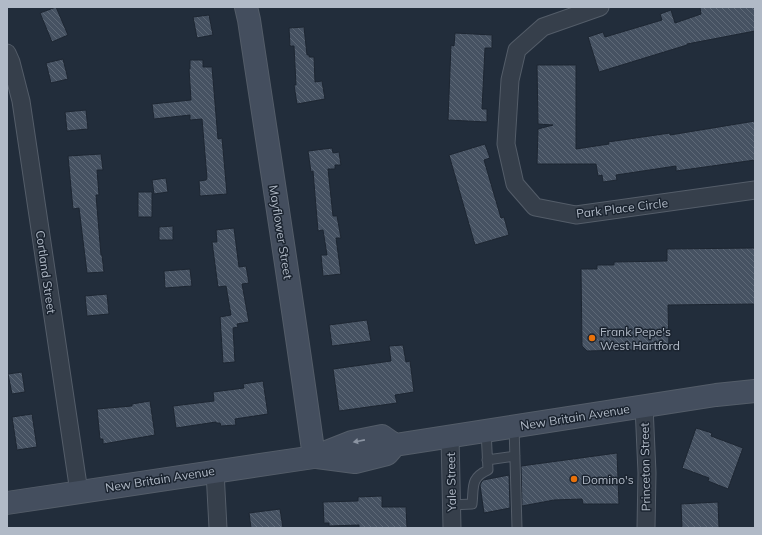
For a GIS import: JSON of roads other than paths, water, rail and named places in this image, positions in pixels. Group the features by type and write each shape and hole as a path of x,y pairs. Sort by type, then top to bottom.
{"main road":[{"name":"Mayflower Street","path":"246,7 250,20 280,233 302,364 314,457"},
{"name":"New Britain Avenue","path":"7,503 314,457 355,462 387,454 394,444 716,395 755,391"}],"street":[{"name":"Park Place Circle","path":"600,7 543,27 517,50 510,80 506,144 515,184 520,190 535,207 576,215 755,190"},
{"name":"Cortland Street","path":"7,53 11,62 21,101 79,492"},
{"name":"Princeton Street","path":"644,406 647,473 646,528"},
{"name":"Yale Street","path":"450,436 452,528"},
{"path":"215,471 218,528"}],"lane":[{"path":"514,426 517,528"},
{"path":"451,505 472,504 474,480 479,474 488,470 486,430"},
{"path":"487,460 515,456"}],"place":[{"name":"Frank Pepe's West Hartford","path":"592,338"},
{"name":"Domino's","path":"574,479"}]}
